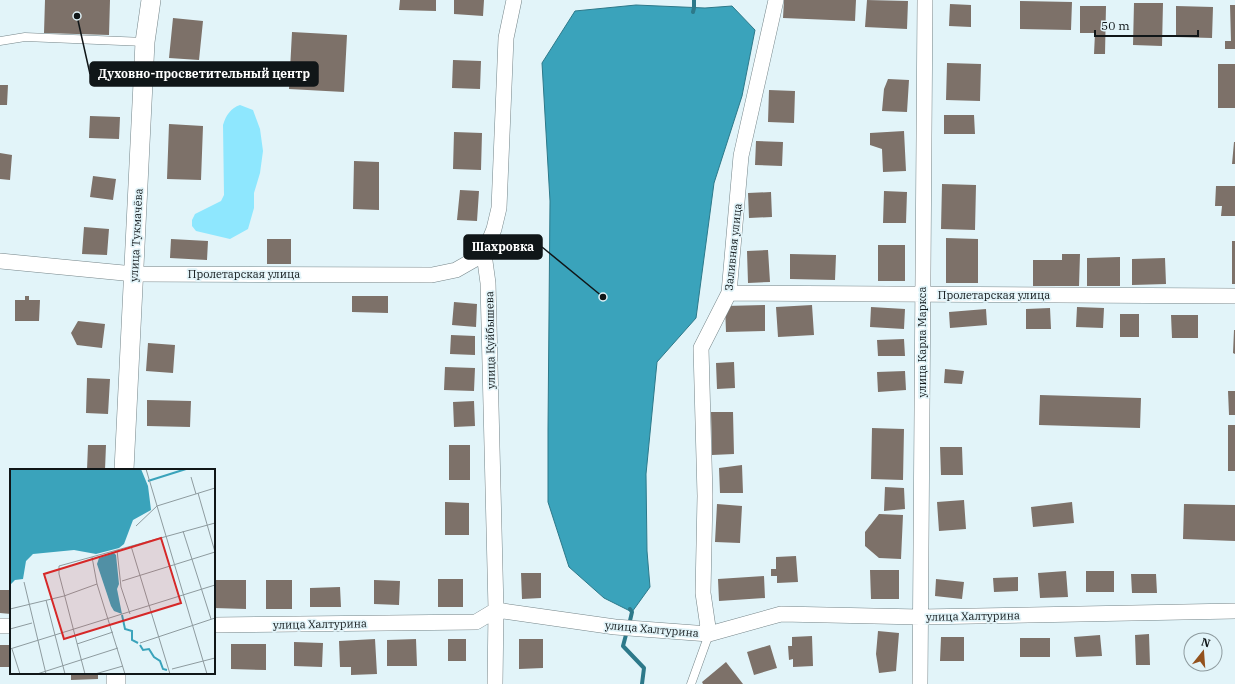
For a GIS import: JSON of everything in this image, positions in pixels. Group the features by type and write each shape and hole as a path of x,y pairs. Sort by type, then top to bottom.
{"street":[{"name":"улица Тукмачёва","path":"124,469 145,42 151,0"},
{"name":"улица Куйбышева","path":"495,684 496,610 488,283 484,254 494,229 499,208 506,38 514,0"},
{"name":"Заливная улица","path":"708,634 703,593 705,496 701,348 729,293 741,156 776,0"},
{"name":"улица Карла Маркса","path":"920,684 925,0"},
{"name":"Пролетарская улица","path":"0,261 134,274 432,275 456,270 484,254"},
{"name":"Пролетарская улица","path":"729,293 1235,296"},
{"name":"улица Халтурина","path":"215,625 476,622 496,610 614,627 708,634 781,614 920,617 1235,611"}],"lane":[{"path":"0,41 25,37 145,42"},
{"path":"691,684 708,634"}],"shaded area":[{"path":"636,5 705,8 732,6 755,30 742,96 714,183 696,318 657,362 646,474 647,551 650,587 632,612 604,598 569,567 548,502 550,201 542,63 575,11"},
{"path":"240,105 253,110 260,129 263,151 260,173 254,193 254,208 248,229 230,239 196,231 192,226 192,220 195,214 221,201 224,195 223,125 229,112"}],"building":[{"path":"45,0 110,0 109,35 44,33"},
{"path":"400,0 436,0 436,11 399,10"},
{"path":"454,0 484,0 483,16 454,14"},
{"path":"784,0 856,0 855,21 783,18"},
{"path":"867,0 908,1 907,29 865,27"},
{"path":"1020,1 1072,2 1071,30 1020,29"},
{"path":"1134,3 1163,3 1162,46 1133,45"},
{"path":"950,4 971,5 971,27 949,26"},
{"path":"1230,5 1235,5 1235,49 1225,49 1225,41 1231,41"},
{"path":"1080,6 1106,6 1105,54 1094,54 1095,33 1080,33"},
{"path":"1176,6 1213,7 1212,38 1176,37"},
{"path":"173,18 203,21 199,60 169,58"},
{"path":"292,32 347,35 344,92 289,89"},
{"path":"453,60 481,61 480,89 452,88"},
{"path":"947,63 981,64 980,101 946,100"},
{"path":"1218,64 1235,64 1235,108 1218,108"},
{"path":"888,79 909,80 907,112 882,111 884,89"},
{"path":"0,85 8,85 7,105 0,105"},
{"path":"769,90 795,91 794,123 768,122"},
{"path":"944,115 974,115 975,134 944,134"},
{"path":"90,116 120,117 119,139 89,138"},
{"path":"169,124 203,126 201,180 167,179"},
{"path":"904,131 906,171 883,172 882,149 870,145 870,133"},
{"path":"454,132 482,133 481,170 453,169"},
{"path":"756,141 783,142 782,166 755,165"},
{"path":"1234,142 1235,164 1232,164"},
{"path":"0,153 12,155 10,180 0,179"},
{"path":"354,161 379,162 379,210 353,209"},
{"path":"93,176 116,179 113,200 90,197"},
{"path":"942,184 976,185 975,230 941,229"},
{"path":"1216,186 1235,186 1235,216 1221,216 1222,206 1215,206"},
{"path":"460,190 479,191 477,221 457,220"},
{"path":"884,191 907,192 906,223 883,223"},
{"path":"771,192 772,217 749,218 748,193"},
{"path":"84,227 109,229 107,255 82,254"},
{"path":"946,238 978,239 978,283 946,283"},
{"path":"171,239 208,241 207,260 170,258"},
{"path":"267,239 291,239 291,264 267,264"},
{"path":"1232,241 1235,241 1235,284 1232,284"},
{"path":"878,245 905,245 905,281 878,281"},
{"path":"768,250 770,282 748,283 747,251"},
{"path":"790,254 836,255 835,280 790,279"},
{"path":"1062,254 1080,254 1079,286 1033,286 1033,260 1062,260"},
{"path":"1120,257 1120,286 1087,286 1087,258"},
{"path":"1165,258 1166,284 1132,285 1132,259"},
{"path":"25,296 29,296 29,300 40,300 39,321 15,321 15,300 25,300"},
{"path":"352,296 388,296 388,313 352,312"},
{"path":"454,302 477,304 476,327 452,325"},
{"path":"765,305 765,331 726,332 725,306"},
{"path":"812,305 814,335 778,337 776,307"},
{"path":"871,307 905,309 904,329 870,327"},
{"path":"1077,307 1104,308 1103,328 1076,327"},
{"path":"1050,308 1051,329 1026,329 1026,309"},
{"path":"986,309 987,325 950,328 949,312"},
{"path":"1120,314 1139,314 1139,337 1120,337"},
{"path":"1171,315 1198,315 1198,338 1172,338"},
{"path":"78,321 105,324 102,348 77,345 71,333"},
{"path":"1235,330 1235,354 1233,353"},
{"path":"451,335 475,336 475,355 450,354"},
{"path":"904,339 905,356 878,356 877,340"},
{"path":"148,343 175,345 173,373 146,371"},
{"path":"734,362 735,388 717,389 716,363"},
{"path":"445,367 475,368 474,391 444,390"},
{"path":"945,369 964,371 962,384 944,383"},
{"path":"905,371 906,390 878,392 877,372"},
{"path":"87,378 110,379 108,414 86,413"},
{"path":"1228,391 1235,391 1235,415 1229,415"},
{"path":"1040,395 1141,398 1140,428 1039,425"},
{"path":"147,400 191,401 190,427 147,426"},
{"path":"474,401 475,426 454,427 453,402"},
{"path":"711,412 733,412 734,454 712,455"},
{"path":"1228,425 1235,425 1235,471 1228,471"},
{"path":"872,428 904,429 903,480 871,479"},
{"path":"88,445 106,445 105,469 87,469"},
{"path":"449,445 470,445 470,480 449,480"},
{"path":"940,447 962,447 963,475 941,475"},
{"path":"742,465 743,493 720,493 719,468"},
{"path":"885,487 904,488 905,509 884,511"},
{"path":"964,500 966,529 939,531 937,502"},
{"path":"445,502 469,503 469,535 445,535"},
{"path":"1072,502 1074,523 1033,527 1031,507"},
{"path":"717,504 742,506 740,543 715,542"},
{"path":"1184,504 1235,505 1235,541 1183,539"},
{"path":"879,514 903,515 901,559 879,558 865,546 865,532"},
{"path":"796,556 798,582 777,583 777,576 771,576 771,569 776,569 776,557"},
{"path":"870,570 899,570 899,599 871,599"},
{"path":"1066,571 1068,597 1040,598 1038,573"},
{"path":"1086,571 1114,571 1114,592 1086,592"},
{"path":"521,573 541,573 541,598 522,599"},
{"path":"1131,574 1156,574 1157,593 1132,593"},
{"path":"764,576 765,598 719,601 718,579"},
{"path":"1018,577 1018,591 994,592 993,578"},
{"path":"438,579 463,579 463,607 438,607"},
{"path":"936,579 964,582 962,599 935,596"},
{"path":"215,580 246,580 246,609 215,608"},
{"path":"266,580 292,580 292,609 266,609"},
{"path":"374,580 400,581 399,605 374,604"},
{"path":"340,587 341,607 310,607 310,588"},
{"path":"0,590 10,590 10,614 0,613"},
{"path":"878,631 899,633 896,671 879,673 876,654"},
{"path":"1149,634 1150,665 1136,665 1135,635"},
{"path":"1100,635 1102,656 1076,657 1074,637"},
{"path":"812,636 813,666 793,667 793,659 789,660 788,646 792,646 792,637"},
{"path":"941,637 964,637 964,661 940,661"},
{"path":"1020,638 1050,638 1050,657 1020,657"},
{"path":"375,639 377,674 351,675 351,667 340,667 339,641"},
{"path":"416,639 417,666 387,666 387,640"},
{"path":"448,639 466,639 466,661 448,661"},
{"path":"519,639 543,639 543,668 519,669"},
{"path":"294,642 323,643 322,667 294,666"},
{"path":"231,644 266,644 266,670 231,669"},
{"path":"0,645 10,645 10,667 0,667"},
{"path":"770,645 777,668 754,675 747,652"},
{"path":"726,662 743,684 703,684 702,682"},
{"path":"71,674 98,674 98,679 71,680"}],"waterway":[{"path":"693,12 694,0"},
{"path":"629,625 632,612 630,609"},
{"path":"627,631 623,646 644,668 642,684"}],"place":[{"name":"Духовно-просветительный центр","path":"77,16"},
{"name":"Шахровка","path":"603,297"}]}
